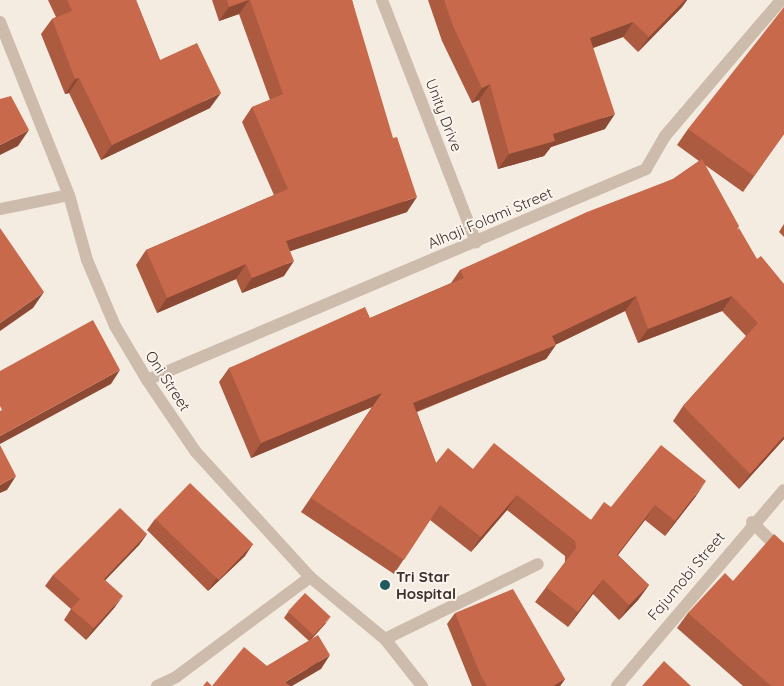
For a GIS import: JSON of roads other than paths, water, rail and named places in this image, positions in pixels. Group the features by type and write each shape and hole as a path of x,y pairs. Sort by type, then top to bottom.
{"street":[{"name":"Unity Drive","path":"382,0 476,242"},
{"name":"Alhaji Folami Street","path":"147,380 646,169 665,136 781,0"},
{"name":"Oni Street","path":"0,22 69,195 90,268 115,326 147,380 195,451 310,577 385,639 422,686"},
{"path":"0,209 69,195"},
{"name":"Fajumobi Street","path":"617,686 752,522 784,490"},
{"path":"752,522 784,554"},
{"path":"385,639 538,564"},
{"path":"157,686 176,677 310,577"}],"place":[{"name":"Tri Star Hospital","path":"385,585"}]}
